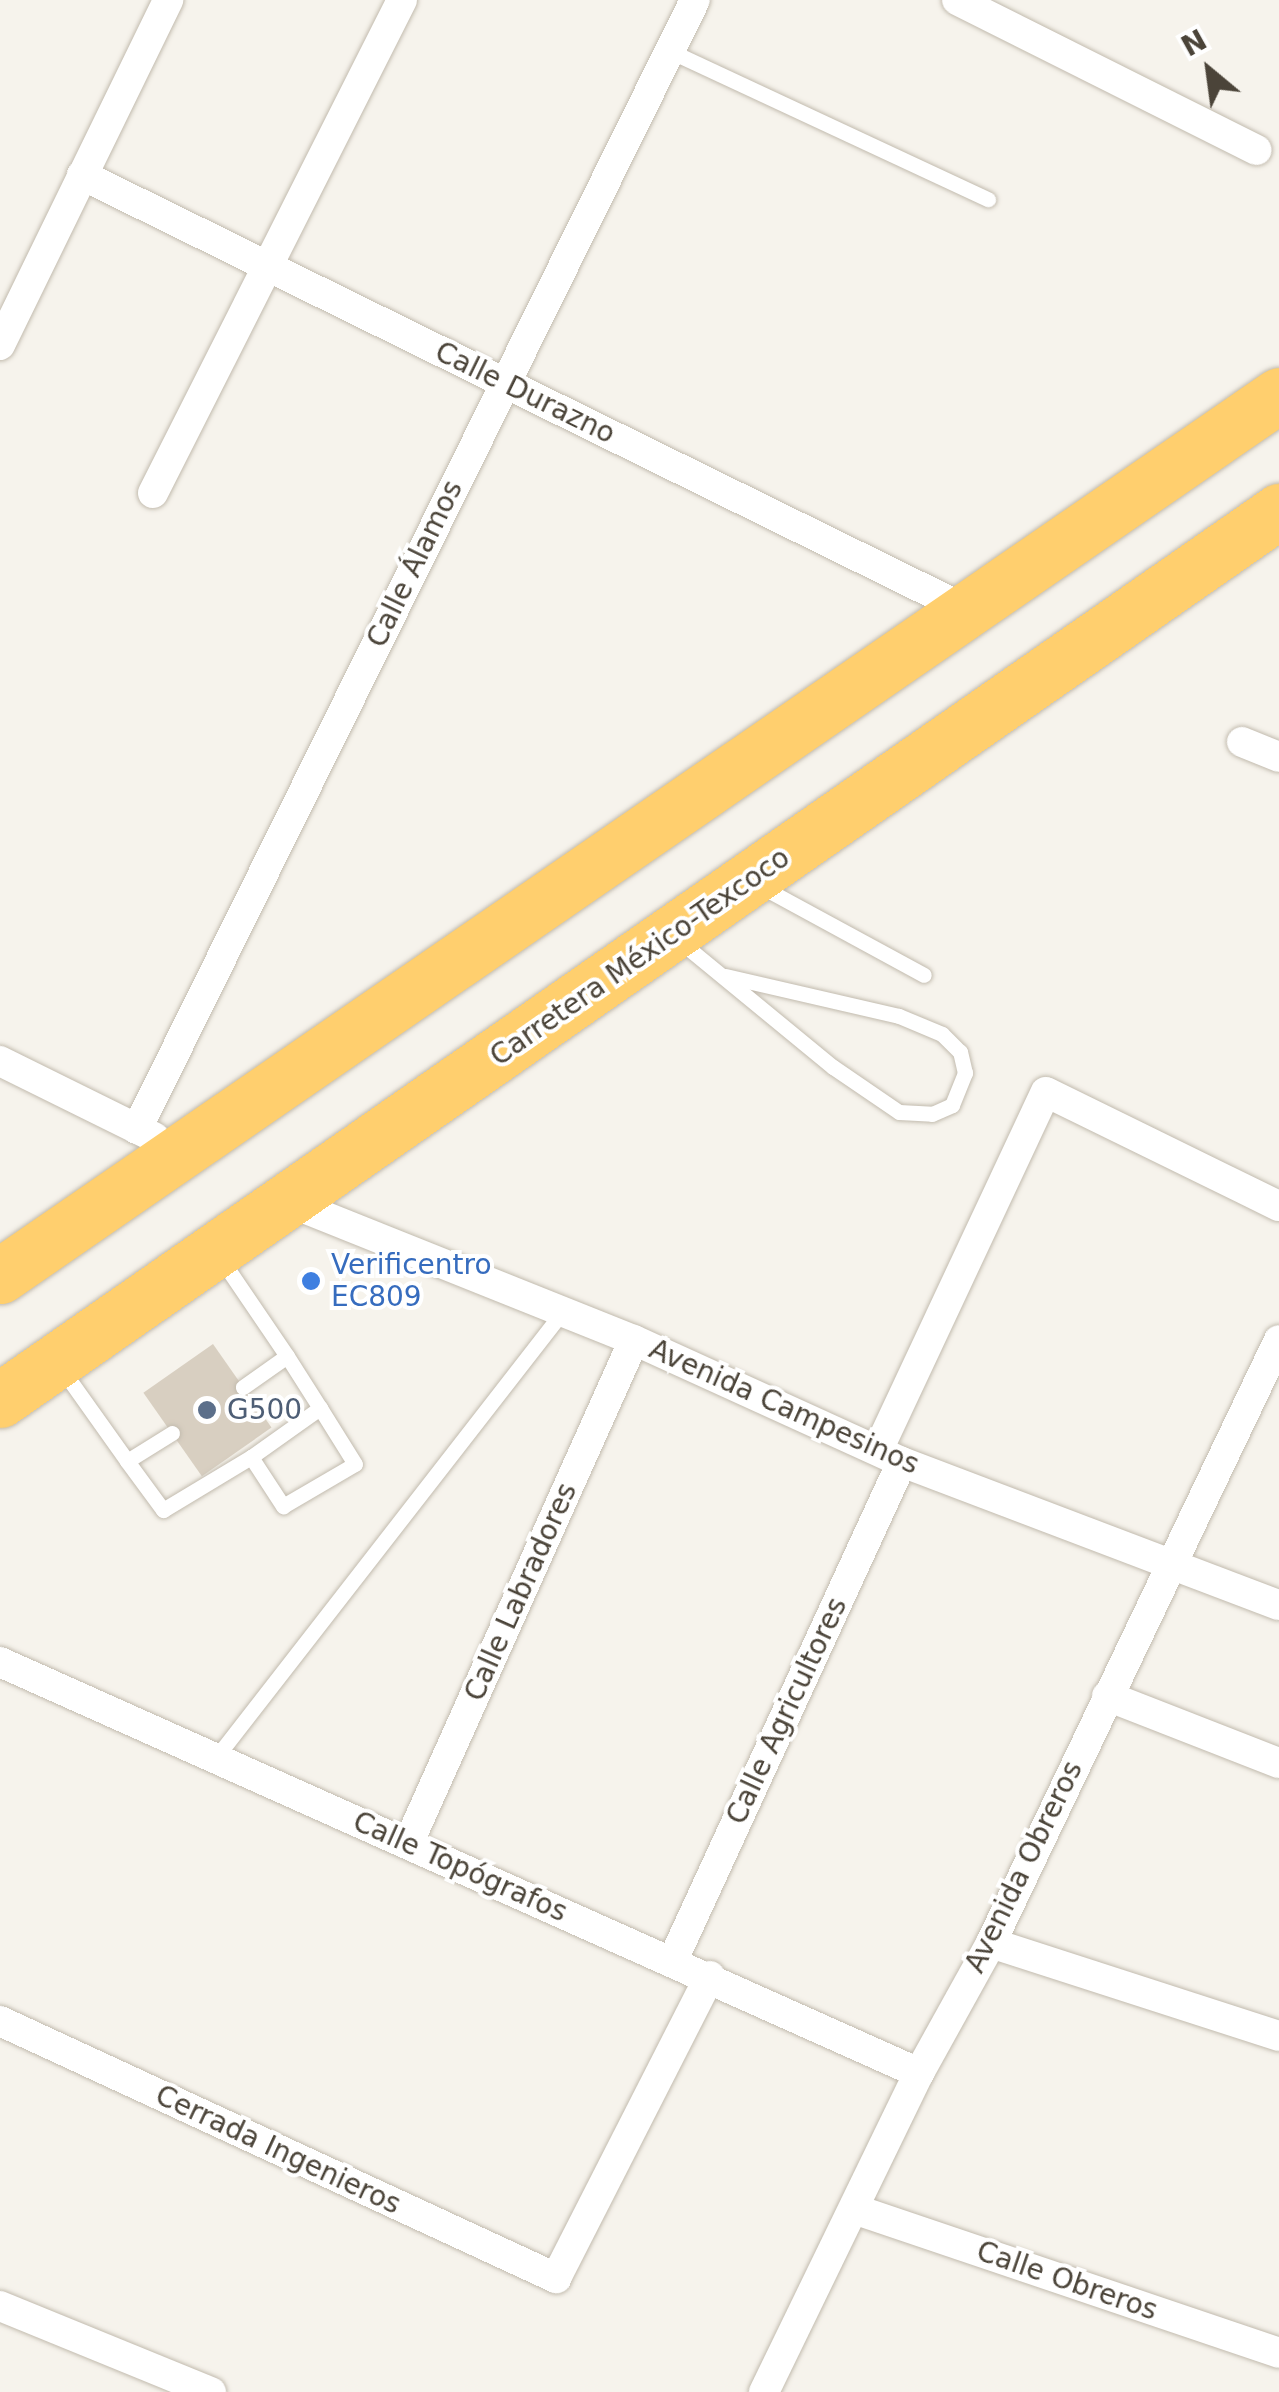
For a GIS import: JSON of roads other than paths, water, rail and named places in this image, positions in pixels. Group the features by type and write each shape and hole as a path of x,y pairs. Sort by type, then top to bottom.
{"highway":[{"path":"0,1276 159,1140 967,610 1279,395"},
{"name":"Carretera México-Texcoco","path":"0,1400 290,1203 1279,511"}],"street":[{"path":"0,344 168,0"},
{"path":"153,494 402,0"},
{"name":"Calle Álamos","path":"159,1140 504,383 696,0"},
{"path":"957,0 1256,150"},
{"name":"Calle Durazno","path":"82,176 967,610"},
{"path":"1242,742 1279,757"},
{"path":"5,1070 159,1140"},
{"name":"Calle Agricultores","path":"673,1960 1046,1092 1279,1206"},
{"name":"Avenida Campesinos","path":"290,1203 634,1340 890,1456 1279,1605"},
{"name":"Calle Labradores","path":"408,1844 634,1340"},
{"name":"Avenida Obreros","path":"764,2392 919,2073 990,1942 1107,1696 1272,1373 1279,1340"},
{"name":"Calle Topógrafos","path":"0,1662 214,1760 710,1976 919,2073"},
{"path":"1107,1696 1279,1763"},
{"path":"990,1942 1279,2036"},
{"name":"Cerrada Ingenieros","path":"0,2021 556,2278 710,1976"},
{"name":"Calle Obreros","path":"854,2209 1279,2354"},
{"path":"0,2306 211,2392"}],"lane":[{"path":"670,51 988,200"},
{"path":"750,880 924,975"},
{"path":"670,934 726,976 833,1068 900,1112 932,1114 952,1105 965,1073 960,1052 942,1034 898,1016 726,976"},
{"path":"215,1251 356,1464 283,1506 251,1457"},
{"path":"214,1760 563,1311"},
{"path":"243,1387 287,1356"},
{"path":"56,1360 163,1510 251,1457 320,1408"},
{"path":"127,1462 172,1432"}],"place":[{"name":"Verificentro EC809","path":"311,1281"},
{"name":"G500","path":"207,1410"}]}
